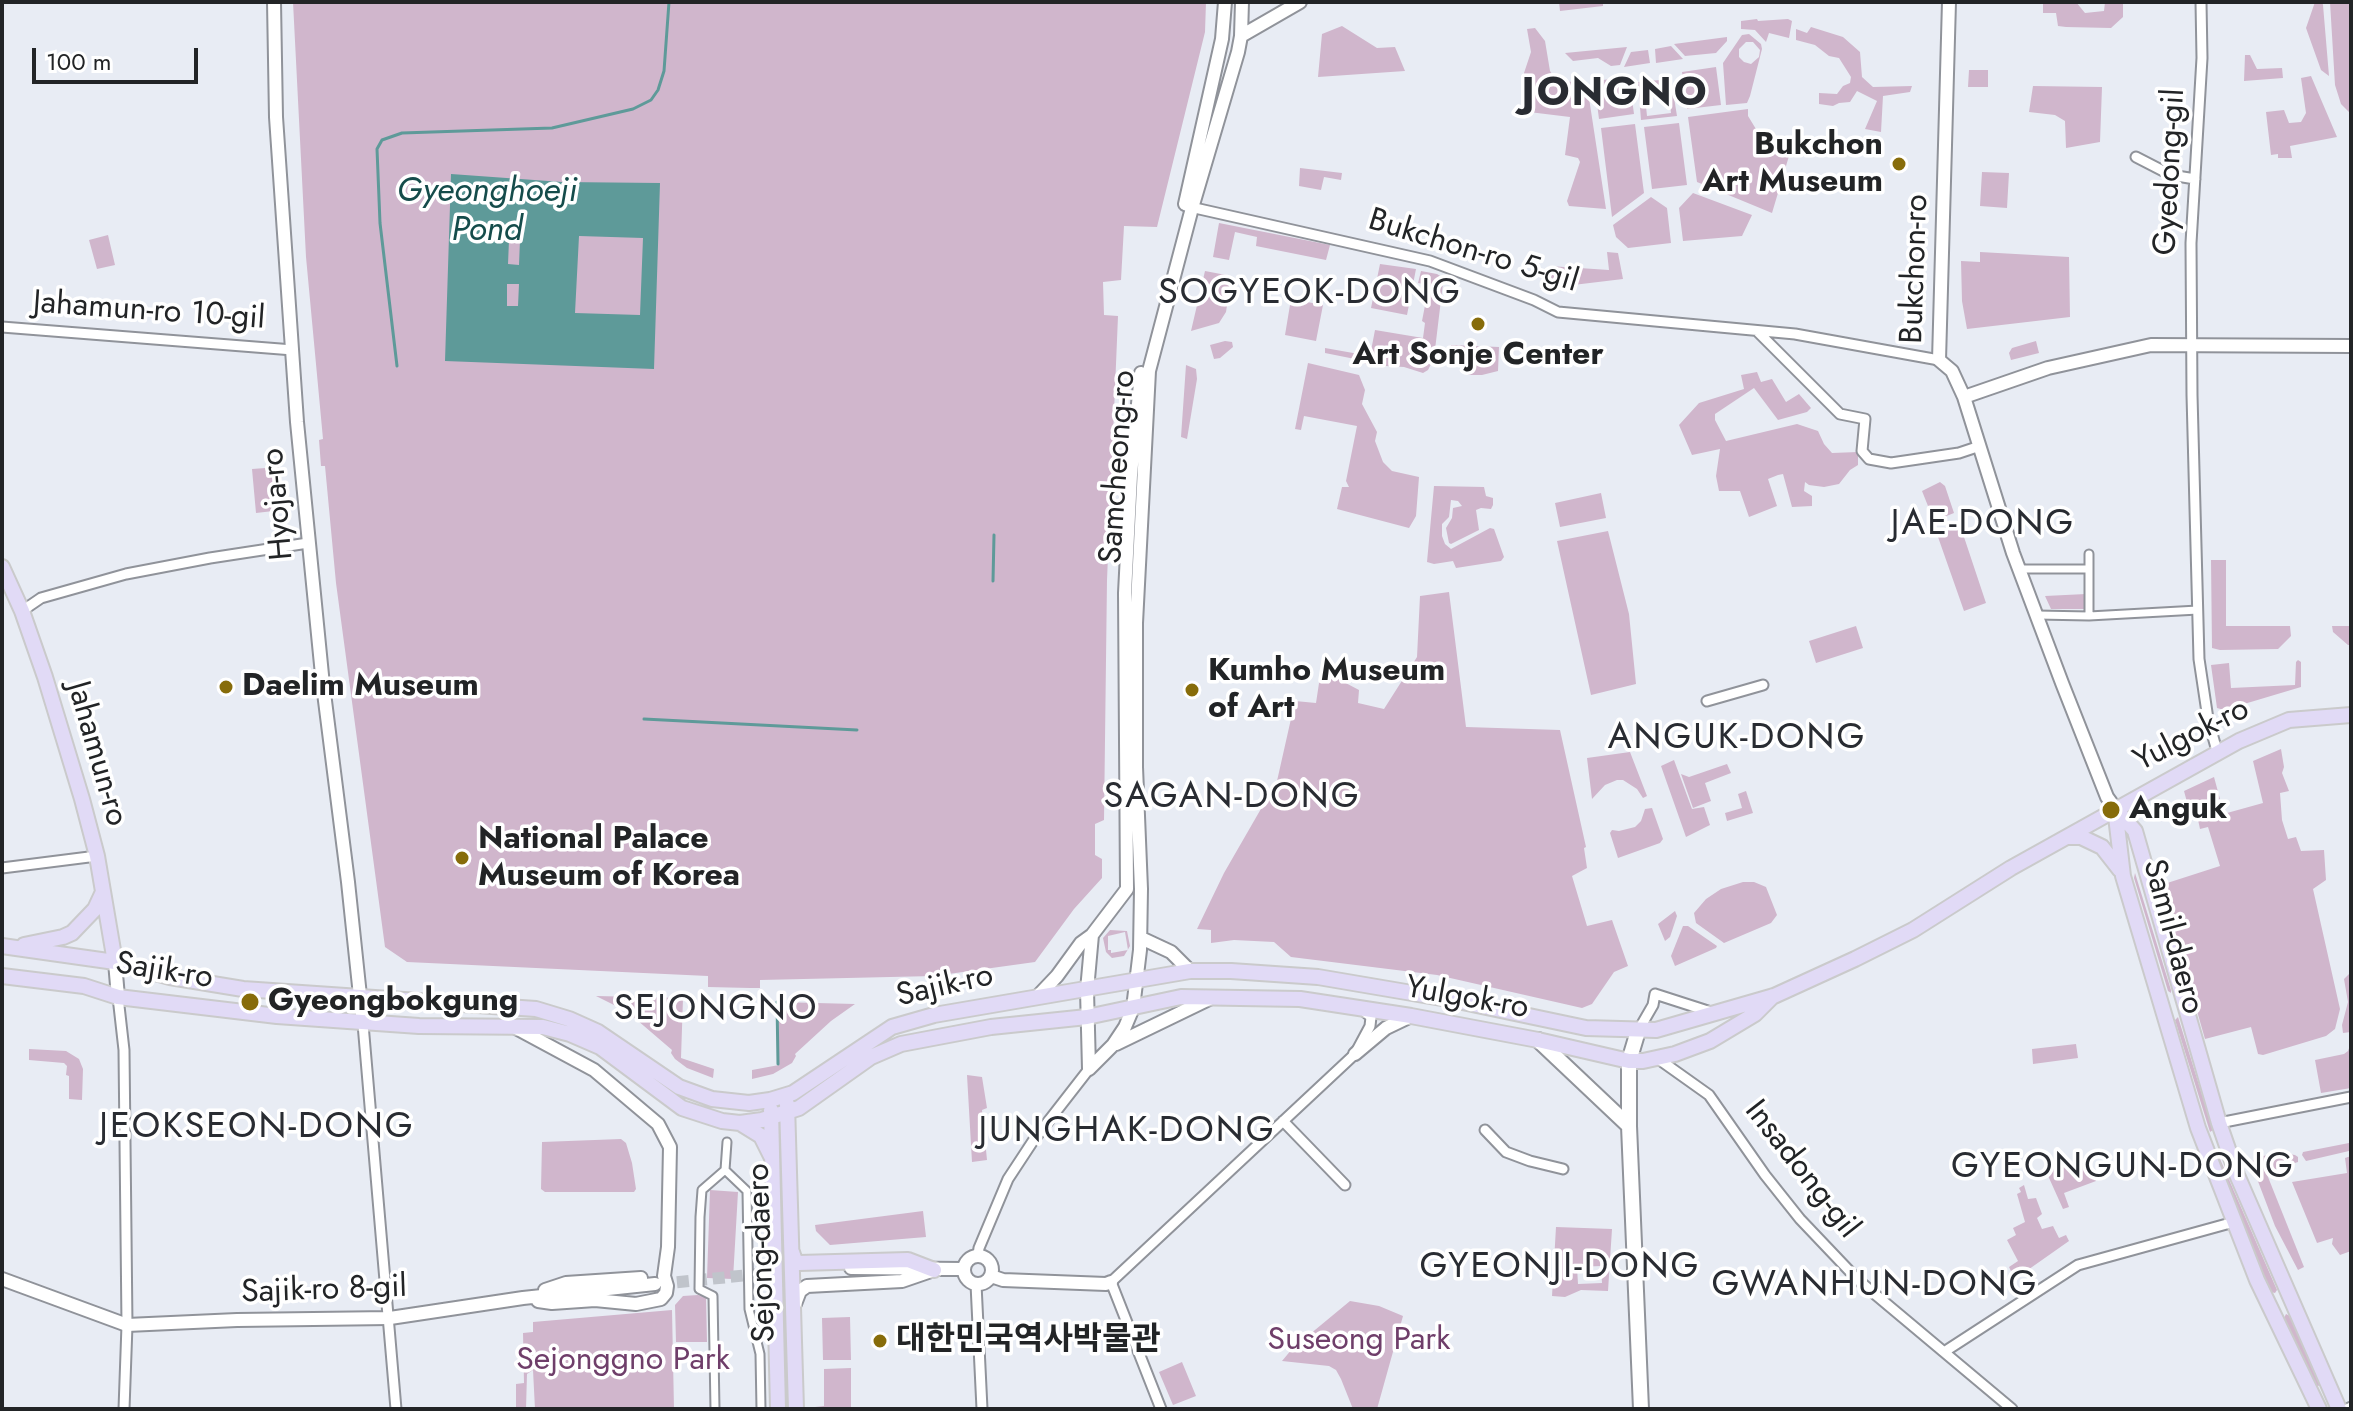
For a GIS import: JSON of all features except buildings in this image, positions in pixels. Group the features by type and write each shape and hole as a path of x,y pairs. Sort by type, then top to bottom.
{"main road":[{"name":"Jahamun-ro","path":"2,567 22,611 63,733 97,856 115,962"},
{"name":"Yulgok-ro","path":"1135,981 1190,971 1318,977 1453,1000 1586,1028 1638,1031 1670,1027 1774,996 1913,930 2011,868 2217,751 2289,720 2351,715"},
{"name":"Samil-daero","path":"2115,808 2123,876 2198,1128 2257,1280 2319,1409"},
{"name":"Samil-daero","path":"2115,808 2135,831 2219,1123 2237,1175 2339,1409"},
{"path":"2070,837 2081,837 2102,847 2123,876"},
{"path":"8,947 72,933 95,909 102,893"},
{"name":"Sajik-ro","path":"8,947 115,962 170,977 243,989 536,1009 598,1032 663,1078 695,1094 749,1103 786,1096 815,1080 892,1027 934,1015 1135,981"},
{"path":"59,982 73,979 77,972 75,961 62,955"},
{"name":"Sajik-ro","path":"2,976 84,986 118,997 363,1024 543,1027 580,1037 600,1047 682,1108 722,1121 740,1123 771,1118 804,1105 871,1057 901,1044 991,1027 1087,1017 1133,1008"},
{"path":"2155,987 2167,1002 2175,1000 2181,988"},
{"name":"Yulgok-ro","path":"1133,1008 1181,997 1300,999 1411,1016 1629,1061 1657,1058 1710,1041 1755,1014 1774,996"},
{"path":"2172,1043 2170,1016 2178,1012 2197,1045"},
{"path":"1638,1031 1629,1061 1629,1126 1641,1409"},
{"path":"1538,1040 1629,1126"},
{"name":"Sejong-daero","path":"786,1096 796,1409"},
{"name":"Sejong-daero","path":"770,1100 778,1409"},
{"path":"740,1123 761,1136 773,1160"},
{"path":"791,1251 799,1263 908,1260 934,1270"},
{"path":"2257,1280 2269,1296 2280,1303 2287,1298 2283,1276"}],"street":[{"name":"Hyoja-ro","path":"274,2 276,117 308,543 363,1024"},
{"name":"Samcheong-ro","path":"1133,1008 1141,938 1136,623 1149,371 1188,207 1222,39 1225,2"},
{"name":"Samcheong-ro","path":"1038,996 1081,943 1092,935 1127,889 1125,593 1134,437 1142,364 1241,36 1242,2"},
{"path":"1241,36 1300,2"},
{"name":"Bukchon-ro","path":"1949,2 1939,360 1952,371 1964,397 2020,569 2107,797 2115,808"},
{"name":"Gyedong-gil","path":"2201,2 2202,58 2191,243 2192,345 2199,659 2208,719 2217,751"},
{"path":"2136,157 2171,175 2195,179"},
{"name":"Bukchon-ro 5-gil","path":"1188,207 1430,261 1558,312 1795,334 1939,360"},
{"name":"Jahamun-ro 10-gil","path":"2,327 293,350"},
{"path":"1758,331 1840,414 1869,419 1862,451 1869,459 1891,463 1959,453 1980,446"},
{"path":"1964,397 2048,368 2151,345 2351,346"},
{"path":"22,611 41,598 126,574 308,543"},
{"path":"2089,554 2089,616"},
{"path":"2020,569 2088,569"},
{"path":"2037,615 2089,616 2198,610"},
{"path":"1707,701 1763,685"},
{"path":"2,868 97,856"},
{"path":"1089,1069 1087,990 1092,935"},
{"path":"1141,938 1171,952 1190,971"},
{"path":"115,962 124,1050 127,1325 124,1409"},
{"path":"1638,1031 1653,1005 1655,994 1714,1013"},
{"path":"1113,1045 1211,998"},
{"path":"978,1255 989,1261 991,1274 985,1282 976,1284 966,1277 964,1269 967,1261 978,1255 1008,1179 1033,1141 1089,1069 1113,1045 1133,1008"},
{"path":"1355,1054 1370,1026 1371,1017 1364,1010"},
{"path":"1111,1282 1355,1054 1386,1028 1411,1016"},
{"path":"363,1024 396,1409"},
{"name":"Sajik-ro 8-gil","path":"2,1279 127,1325 390,1318 660,1280 668,1256 670,1147 658,1124 594,1070 513,1026"},
{"name":"Insadong-gil","path":"1657,1058 1709,1095 1800,1219 1858,1280 2012,1409"},
{"path":"2219,1123 2351,1097"},
{"path":"1283,1121 1345,1185"},
{"path":"1485,1130 1506,1152 1563,1169"},
{"path":"715,1409 713,1296 699,1289 700,1217 702,1190 725,1170 727,1142"},
{"path":"725,1170 747,1191 749,1309 760,1354 761,1409"},
{"path":"1944,1352 2078,1265 2234,1222"},
{"path":"824,1267 964,1269"},
{"path":"793,1311 796,1298 807,1286 902,1281 934,1270"},
{"path":"991,1274 1105,1279 1111,1282 1161,1409"},
{"path":"976,1284 982,1409"}],"green space":[{"path":"293,2 1206,2 1205,32 1157,227 1124,226 1121,280 1103,282 1104,315 1118,316 1107,580 1104,820 1095,824 1095,855 1102,859 1102,878 1074,909 1035,962 934,976 760,980 760,988 750,988 708,987 708,976 407,962 385,947 336,583 325,466 321,466 319,440 323,439 306,257"},
{"path":"1559,2 1603,2 1603,6 1560,11"},
{"path":"2043,2 2076,2 2085,13 2104,11 2105,2 2123,2 2123,17 2111,28 2058,26 2056,13 2043,13"},
{"path":"2315,2 2322,2 2323,5 2329,76 2321,70 2306,28"},
{"path":"2330,2 2351,2 2351,114 2341,104 2335,85"},
{"path":"1741,21 1792,21 1789,38 1769,33 1766,42 1755,30 1741,29"},
{"path":"1342,26 1377,48 1395,47 1405,71 1318,77 1322,34"},
{"path":"1811,27 1843,37 1860,52 1862,77 1873,87 1912,86 1910,92 1883,96 1881,132 1865,129 1877,101 1857,91 1850,102 1833,106 1819,104 1819,93 1837,94 1850,83 1851,77 1839,58 1829,56 1815,45 1796,40 1796,29 1807,33"},
{"path":"1535,28 1545,41 1550,71 1554,77 1565,82 1585,81 1587,85 1606,209 1569,206 1567,201 1580,162 1578,158 1565,155 1570,117 1529,112 1524,73 1531,52 1527,29"},
{"path":"1749,34 1761,44 1762,49 1747,103 1726,105 1723,63 1742,35","holes":["1746,42 1753,42 1760,50 1759,57 1751,64 1739,57 1739,49"]},
{"path":"1727,37 1716,53 1685,56 1674,44"},
{"path":"1671,46 1683,59 1656,63 1655,49"},
{"path":"1627,47 1620,65 1611,66 1598,58 1573,61 1565,53"},
{"path":"1648,50 1650,63 1624,67 1631,52"},
{"path":"2245,55 2250,55 2257,69 2282,68 2283,78 2244,81"},
{"path":"1716,67 1721,105 1687,109 1682,72"},
{"path":"1969,70 1988,70 1988,87 1968,87"},
{"path":"2311,76 2337,137 2290,146 2292,158 2271,155 2266,112 2284,110 2289,123 2301,122 2306,113 2301,78"},
{"path":"1629,77 1634,114 1599,119 1594,81"},
{"path":"1671,79 1677,116 1641,120 1638,82","holes":["1668,85 1671,113 1647,116 1644,87"]},
{"path":"2033,86 2102,87 2100,142 2066,148 2065,121 2055,115 2029,112"},
{"path":"1748,109 1748,116 1759,134 1789,156 1772,213 1697,182 1688,117"},
{"path":"1679,123 1687,185 1652,189 1644,127"},
{"path":"1635,124 1644,193 1612,217 1601,128"},
{"path":"1300,168 1342,173 1341,180 1324,177 1321,190 1299,186"},
{"path":"1982,172 2009,173 2007,208 1980,206"},
{"path":"1693,193 1752,215 1742,236 1683,241 1679,208"},
{"path":"1651,197 1667,208 1671,243 1628,248 1616,237 1613,225"},
{"path":"1219,223 1330,245 1326,260 1256,246 1257,237 1235,232 1229,260 1213,257"},
{"path":"108,235 115,265 97,269 89,240"},
{"path":"1607,252 1618,253 1623,279 1540,289 1549,266 1609,270"},
{"path":"1980,252 2069,257 2070,317 1967,329 1962,301 1961,261 1980,262"},
{"path":"1380,264 1416,269 1407,315 1371,308"},
{"path":"1205,271 1226,275 1230,286 1226,312 1219,323 1191,331"},
{"path":"1421,271 1437,274 1442,277 1443,283 1434,358 1428,370 1423,373 1404,367 1368,365 1325,353 1325,348 1370,356 1375,330 1423,338 1425,323 1422,321 1429,285 1418,283"},
{"path":"1291,299 1323,305 1316,341 1285,335"},
{"path":"2036,341 2039,353 2011,360 2009,353 2012,348"},
{"path":"1232,342 1233,347 1214,359 1210,345"},
{"path":"1451,345 1499,347 1498,371 1467,375 1469,360 1450,358"},
{"path":"1308,363 1359,375 1365,390 1362,404 1377,432 1375,441 1383,462 1392,471 1419,477 1416,516 1409,528 1337,509 1342,487 1349,487 1346,481 1357,426 1304,416 1301,430 1295,429"},
{"path":"1186,365 1196,369 1197,379 1187,439 1181,437"},
{"path":"1757,372 1761,382 1772,379 1786,402 1799,394 1811,408 1778,420 1754,388 1715,414 1726,441 1797,424 1818,431 1832,453 1858,452 1858,465 1839,484 1824,487 1805,482 1804,491 1812,496 1812,506 1792,507 1783,474 1768,479 1777,506 1749,517 1740,491 1719,491 1716,476 1720,449 1692,455 1679,425 1699,403 1744,389 1741,375"},
{"path":"279,467 282,510 256,513 252,469"},
{"path":"1940,482 1945,486 1954,513 1934,521 1922,491"},
{"path":"1434,486 1484,487 1486,496 1493,498 1493,505 1491,509 1476,510 1479,530 1449,543 1446,528 1453,508 1462,506 1458,501 1451,500 1449,517 1442,524 1442,536 1451,549 1490,528 1494,529 1504,557 1501,561 1456,568 1453,561 1427,562"},
{"path":"1601,493 1606,518 1560,527 1555,503"},
{"path":"1955,524 1961,528 1986,603 1964,611 1938,537 1939,530"},
{"path":"1608,531 1629,614 1636,684 1591,695 1557,541"},
{"path":"2211,560 2226,560 2226,626 2290,626 2291,636 2278,649 2212,648"},
{"path":"1449,592 1466,727 1560,730 1586,847 1587,868 1572,876 1587,926 1612,920 1628,966 1614,972 1592,1004 1582,1008 1437,975 1291,957 1274,942 1234,940 1211,943 1211,930 1197,929 1224,873 1277,781 1295,701 1316,703 1321,670 1359,690 1358,703 1384,709 1417,657 1420,596"},
{"path":"2086,594 2086,609 2051,609 2045,596"},
{"path":"1856,626 1863,648 1816,663 1809,641"},
{"path":"2332,626 2351,626 2351,645 2333,632"},
{"path":"2298,660 2301,662 2301,687 2224,710 2217,708 2211,665 2229,663 2231,688 2295,685"},
{"path":"2281,749 2282,773 2289,791 2280,793 2282,820 2288,839 2296,837 2301,851 2324,850 2326,880 2313,889 2340,1009 2335,1029 2326,1036 2263,1055 2258,1054 2251,1027 2205,1039 2161,885 2220,866 2208,827 2200,829 2197,815 2191,817 2184,791 2214,777 2220,799 2205,804 2209,818 2263,803 2253,761"},
{"path":"1630,752 1647,796 1643,798 1637,789 1623,780 1617,780 1605,785 1592,799 1587,758"},
{"path":"1674,760 1692,809 1704,807 1710,825 1686,837 1661,766"},
{"path":"1727,764 1731,773 1705,783 1711,801 1693,808 1681,774 1689,777"},
{"path":"1746,791 1753,813 1727,821 1725,813 1742,808 1738,794"},
{"path":"1652,808 1663,839 1660,843 1618,858 1610,833 1612,830 1635,827 1645,809"},
{"path":"2135,873 2171,990 2171,993 2134,878"},
{"path":"1743,882 1766,887 1777,915 1771,923 1724,943 1696,923 1694,913 1706,899 1721,889"},
{"path":"1675,911 1677,916 1670,937 1665,941 1658,924"},
{"path":"1683,926 1688,926 1717,946 1675,966 1671,956"},
{"path":"1110,930 1127,931 1130,946 1128,949 1125,932 1108,936 1108,950 1111,953 1128,950 1124,956 1112,958 1106,952 1103,938"},
{"path":"2351,972 2351,1032 2343,1033 2348,1002 2344,979"},
{"path":"596,996 683,998 681,1058 714,1069 713,1078 687,1068 675,1059 672,1050 637,1020"},
{"path":"778,1002 855,1004 795,1054 792,1063 773,1074 752,1079 752,1070 779,1065"},
{"path":"2178,1017 2213,1130 2210,1132 2175,1020"},
{"path":"2351,1043 2351,1088 2321,1093 2315,1060 2344,1054"},
{"path":"2076,1044 2078,1058 2033,1064 2032,1049"},
{"path":"29,1049 66,1051 79,1059 83,1069 82,1100 69,1099 69,1076 66,1075 67,1066 64,1063 29,1060"},
{"path":"967,1075 982,1077 987,1108 982,1110 987,1160 972,1162"},
{"path":"621,1139 626,1143 632,1163 634,1192 545,1192 541,1189 542,1142"},
{"path":"2349,1143 2349,1151 2306,1161 2302,1155 2303,1152"},
{"path":"2217,1152 2277,1290 2275,1293 2271,1292 2221,1179"},
{"path":"2282,1153 2295,1155 2298,1162 2266,1172 2304,1267 2298,1270 2275,1226 2251,1163 2256,1157"},
{"path":"2351,1156 2351,1251 2340,1255 2332,1244 2333,1238 2317,1243 2292,1182 2347,1173 2345,1158"},
{"path":"2089,1162 2096,1181 2064,1193 2069,1207 2063,1209 2045,1169"},
{"path":"2024,1185 2028,1199 2036,1198 2042,1214 2037,1218 2042,1229 2053,1226 2059,1238 2066,1235 2069,1241 2015,1279 2009,1267 2018,1261 2007,1240 2016,1235 2013,1228 2025,1222 2017,1194"},
{"path":"710,1190 738,1192 733,1279 707,1278"},
{"path":"923,1211 926,1237 830,1245 816,1231 815,1225"},
{"path":"1556,1227 1612,1229 1608,1291 1581,1290 1565,1297 1552,1296","holes":["1601,1266 1602,1283 1578,1284 1577,1267"]},
{"path":"683,1296 706,1297 707,1342 676,1342 675,1305"},
{"name":"Suseong Park","path":"1350,1301 1379,1306 1403,1316 1377,1409 1353,1409 1336,1370 1329,1366 1282,1361"},
{"name":"Sejonggno Park","path":"672,1310 674,1409 535,1409 533,1370 527,1374 526,1409 516,1409 516,1384 524,1383 523,1333 533,1332 533,1322"},
{"path":"2286,1314 2290,1316 2323,1385 2317,1386 2284,1318"},
{"path":"850,1317 851,1360 823,1360 822,1318"},
{"path":"1182,1362 1196,1396 1173,1405 1159,1372"},
{"path":"851,1368 851,1408 972,1409 815,1409 824,1406 824,1369"}],"water":[{"name":"Gyeonghoeji Pond","path":"451,174 562,182 660,183 654,369 445,361","holes":["579,236 643,238 640,315 575,313","509,240 520,240 519,265 508,264","507,284 519,284 518,306 507,306"]}],"waterway":[{"path":"397,366 380,223 377,149 382,140 402,133 552,128 633,109 651,100 658,90 664,71 669,2"},
{"path":"993,581 994,535"},
{"path":"644,719 857,730"},
{"path":"777,1002 778,1064"}],"tunnel":[{"path":"659,1284 799,1270"}],"place":[{"name":"Bukchon Art Museum","path":"1899,164"},
{"name":"Art Sonje Center","path":"1478,324"},
{"name":"Daelim Museum","path":"226,687"},
{"name":"Kumho Museum of Art","path":"1192,690"},
{"name":"Anguk","path":"2111,810"},
{"name":"National Palace Museum of Korea","path":"462,858"},
{"name":"Gyeongbokgung","path":"250,1002"},
{"name":"대한민국역사박물관","path":"880,1341"}],"district":[{"name":"JONGNO","path":"1615,95"},
{"name":"SOGYEOK-DONG","path":"1310,294"},
{"name":"JAE-DONG","path":"1983,525"},
{"name":"ANGUK-DONG","path":"1737,739"},
{"name":"SAGAN-DONG","path":"1232,798"},
{"name":"SEJONGNO","path":"716,1010"},
{"name":"JEOKSEON-DONG","path":"257,1128"},
{"name":"JUNGHAK-DONG","path":"1127,1132"},
{"name":"GYEONGUN-DONG","path":"2123,1168"},
{"name":"GYEONJI-DONG","path":"1560,1268"},
{"name":"GWANHUN-DONG","path":"1875,1286"}]}
